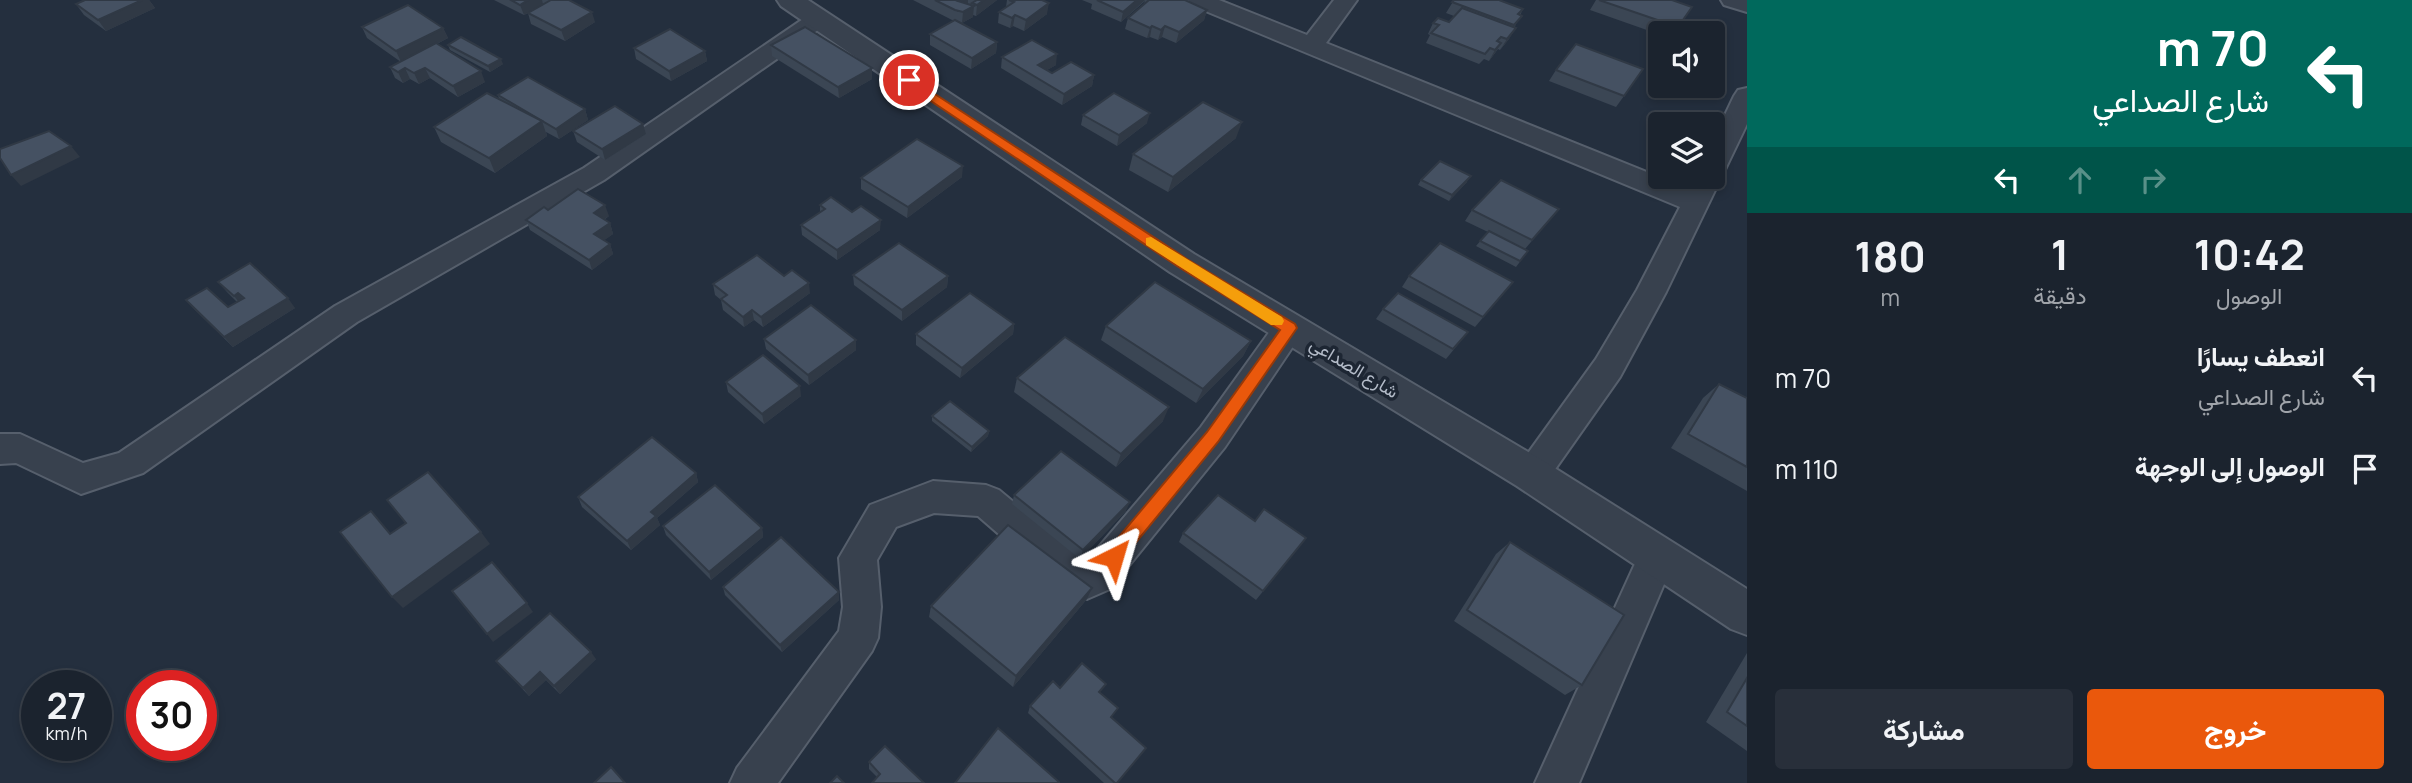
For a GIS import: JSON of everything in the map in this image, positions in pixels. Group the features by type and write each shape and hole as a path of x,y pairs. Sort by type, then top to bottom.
{"street":[{"path":"1199,0 1312,46 1703,190 1608,368 1531,474"},
{"path":"1312,46 1346,0"},
{"path":"1732,0 1747,5"},
{"path":"0,449 20,448 81,479 105,474 131,463 346,314 594,174 804,10"},
{"name":"شارع الصداعي","path":"804,10 1182,263 1531,474 1747,614"},
{"path":"1725,143 1747,96"},
{"path":"752,783 858,638 862,607 858,558 883,516 933,497 986,501 1076,578 1087,581 1097,576 1213,437 1289,328"},
{"path":"1556,783 1657,556"}],"building":[{"path":"85,0 142,0 98,20 76,4"},
{"path":"511,0 528,0 520,5"},
{"path":"551,0 569,0 592,12 561,30 528,13"},
{"path":"935,0 960,0 958,1 974,6 963,12"},
{"path":"1009,0 1042,0 1049,3 1026,20 999,12 1014,2"},
{"path":"1097,0 1137,0 1123,12"},
{"path":"1149,0 1185,0 1207,10 1179,32 1165,26 1161,30 1152,26 1150,28 1128,18"},
{"path":"1499,0 1523,9 1518,14 1522,16 1514,25 1452,2"},
{"path":"1599,0 1672,0 1692,7 1682,21 1660,21"},
{"path":"408,5 443,28 396,51 362,27"},
{"path":"1462,8 1516,28 1507,39 1501,37 1497,41 1501,43 1495,50 1490,48 1485,54 1431,33 1439,25 1433,23 1438,18 1449,22"},
{"path":"955,20 997,42 972,58 930,34"},
{"path":"805,27 872,68 838,87 771,45"},
{"path":"670,29 705,51 669,71 634,48"},
{"path":"461,37 501,59 488,66 448,45"},
{"path":"1032,40 1057,54 1038,65 1052,73 1071,62 1094,75 1064,94 1002,57"},
{"path":"436,43 481,71 453,86 425,68 414,73 405,68 398,72 390,67"},
{"path":"1576,44 1643,69 1624,96 1556,70"},
{"path":"528,77 585,109 556,129 498,95"},
{"path":"487,93 542,121 489,158 434,127"},
{"path":"1114,93 1150,113 1119,135 1083,115"},
{"path":"1203,102 1242,122 1173,177 1133,154"},
{"path":"615,106 643,124 602,149 573,131"},
{"path":"49,131 71,146 11,175 0,158 0,149"},
{"path":"917,139 963,166 908,207 861,178"},
{"path":"1440,161 1471,176 1452,195 1421,180"},
{"path":"1501,180 1559,209 1532,240 1472,210"},
{"path":"578,189 605,205 594,213 610,223 594,234 610,244 589,260 526,220 544,207 548,210"},
{"path":"831,197 852,212 861,206 881,220 837,250 801,225 825,209 820,205"},
{"path":"1489,231 1528,251 1520,261 1480,241"},
{"path":"899,243 948,276 902,310 853,275"},
{"path":"1440,243 1513,282 1483,317 1409,276"},
{"path":"757,255 784,276 792,270 809,283 761,317 752,310 743,317 721,299 727,295 713,284"},
{"path":"250,263 288,298 224,337 186,300 207,288 228,307 244,298 238,293 234,296 218,282"},
{"path":"1155,282 1251,341 1203,389 1106,326"},
{"path":"970,293 1014,324 962,368 916,334"},
{"path":"1398,293 1468,332 1453,349 1383,309"},
{"path":"811,305 856,340 808,375 764,339"},
{"path":"1065,337 1169,407 1121,454 1017,378"},
{"path":"763,355 800,386 762,414 726,382"},
{"path":"1719,384 1747,398 1747,467 1688,434"},
{"path":"950,401 989,431 972,447 932,416"},
{"path":"652,437 696,473 651,512 656,516 627,541 578,497"},
{"path":"1061,451 1130,502 1083,550 1014,495"},
{"path":"428,472 481,532 392,597 340,532 371,511 390,534 406,523 387,500"},
{"path":"715,485 762,528 709,572 663,526"},
{"path":"1218,495 1255,521 1264,509 1306,538 1263,591 1183,533"},
{"path":"1008,525 1092,588 1016,676 931,606"},
{"path":"781,537 839,592 780,645 723,587"},
{"path":"1510,542 1624,615 1582,685 1467,610"},
{"path":"492,562 527,603 487,634 452,591"},
{"path":"550,613 591,652 554,686 540,672 523,688 496,661"},
{"path":"1082,663 1106,684 1099,692 1118,708 1111,717 1146,748 1117,783 1030,706 1053,681 1060,688"},
{"path":"1747,678 1747,726 1727,712"},
{"path":"998,728 1059,782 1059,783 955,783"},
{"path":"885,746 924,783 872,783 880,774 869,762"},
{"path":"611,767 625,783 594,783"},
{"path":"837,776 844,783 830,783"}],"slow traffic":[{"path":"1151,242 1277,321"}],"route":[{"path":"909,80 1182,263 1289,328 1213,437 1114,557"}]}
